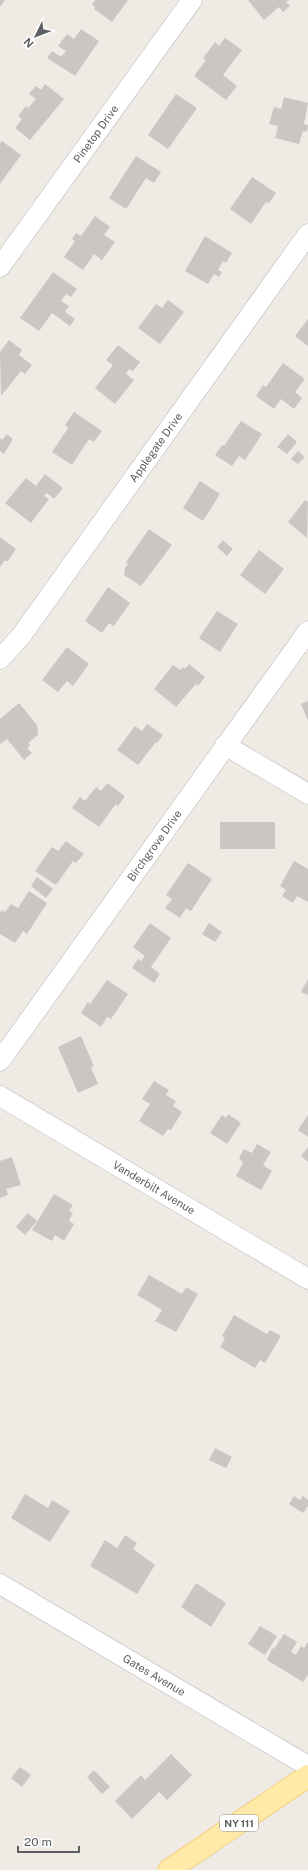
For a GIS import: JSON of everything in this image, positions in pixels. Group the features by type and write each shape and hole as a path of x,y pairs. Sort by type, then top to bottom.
{"main road":[{"name":"NY 111","path":"169,1870 308,1776"}],"street":[{"name":"Pinetop Drive","path":"0,267 192,0"},
{"name":"Applegate Drive","path":"0,659 21,636 308,234"},
{"name":"Birchgrove Drive","path":"0,1061 308,630"},
{"path":"225,745 308,794"},
{"name":"Vanderbilt Avenue","path":"0,1096 308,1279"},
{"name":"Gates Avenue","path":"0,1584 308,1766"}],"building":[{"path":"0,0 5,0 1,6 0,5"},
{"path":"95,0 128,0 112,22 94,9 95,7 92,4"},
{"path":"248,0 289,0 286,2 290,6 283,12 279,7 264,20"},
{"path":"81,29 99,41 75,76 47,58 52,51 61,57 66,51 58,46 67,34 74,39"},
{"path":"225,38 242,50 223,75 237,86 226,100 194,76 206,60 203,58 215,42 219,46"},
{"path":"45,84 64,99 30,140 15,128 22,119 18,116 26,106 28,108 36,99 29,94 36,86 41,90"},
{"path":"176,94 197,108 168,149 148,135"},
{"path":"284,97 308,103 304,124 308,125 307,132 303,131 299,144 275,138 278,126 269,124 274,107 281,109"},
{"path":"2,141 21,155 0,184 0,143"},
{"path":"136,156 161,172 154,183 146,178 126,209 109,198"},
{"path":"252,177 276,193 269,203 266,202 251,224 230,209"},
{"path":"95,216 110,227 104,235 115,242 102,260 94,254 83,270 64,257 75,241 72,239 76,233 81,236"},
{"path":"205,236 232,253 226,263 223,261 218,270 222,272 219,277 214,274 208,284 185,271"},
{"path":"53,272 77,289 71,297 66,294 61,301 69,306 65,312 75,319 70,326 52,313 39,331 20,318"},
{"path":"168,300 184,312 160,344 138,328 156,304 162,308"},
{"path":"308,319 308,346 295,336"},
{"path":"9,340 22,350 19,355 32,365 25,374 21,371 1,396 0,352"},
{"path":"118,345 140,362 133,371 129,369 126,374 134,380 115,404 95,388 113,365 106,360"},
{"path":"283,363 305,379 295,392 302,398 294,409 281,399 274,409 256,396 263,385 266,387"},
{"path":"74,412 102,431 94,442 89,439 72,465 52,452 68,428 65,425"},
{"path":"241,421 262,434 245,460 239,456 232,466 215,455 222,445 224,446"},
{"path":"7,434 13,439 4,454 0,451 0,438 2,440"},
{"path":"288,434 297,442 287,454 277,447"},
{"path":"298,451 305,457 298,464 291,459"},
{"path":"45,474 63,488 54,499 47,493 44,496 49,499 31,523 5,503 26,478 36,486"},
{"path":"200,481 220,494 203,521 183,508"},
{"path":"305,500 308,502 307,538 288,522"},
{"path":"149,529 172,545 141,586 124,575 125,568 128,564 126,562"},
{"path":"0,537 16,549 8,561 4,561 0,567"},
{"path":"223,540 233,549 227,556 217,547"},
{"path":"259,550 284,569 265,594 240,575"},
{"path":"108,587 130,603 114,626 109,623 102,633 85,621"},
{"path":"217,611 238,624 220,652 199,638"},
{"path":"67,647 89,664 73,686 67,681 58,692 42,680"},
{"path":"189,664 205,677 198,686 196,684 176,707 154,689 173,665 180,670 183,667 185,669"},
{"path":"308,701 308,721 301,704"},
{"path":"19,703 37,725 38,735 28,743 30,746 27,748 32,753 24,760 7,739 0,744 0,719"},
{"path":"147,724 163,735 138,765 117,750 135,726 142,731"},
{"path":"107,783 125,796 118,806 116,804 99,827 72,808 80,797 85,801 96,787 101,791"},
{"path":"220,822 275,822 275,849 220,849"},
{"path":"66,841 84,854 76,863 73,861 56,885 35,871 52,847 58,851"},
{"path":"294,861 308,869 308,902 297,896 293,903 282,896 286,890 280,886"},
{"path":"188,863 212,879 191,911 186,908 180,918 165,908 172,899 166,895"},
{"path":"37,877 53,889 46,898 31,886"},
{"path":"29,891 47,903 27,934 23,931 15,943 0,934 0,913 2,910 5,912 11,904 18,908"},
{"path":"150,923 171,938 151,967 160,974 154,983 132,968 138,959 141,961 145,956 133,947"},
{"path":"209,923 222,932 215,942 202,934"},
{"path":"308,979 308,995 301,992"},
{"path":"107,980 128,994 111,1019 107,1017 101,1027 81,1013 88,1002 90,1004"},
{"path":"81,1036 94,1066 91,1067 98,1084 78,1093 58,1047"},
{"path":"154,1081 169,1090 166,1095 176,1101 173,1106 182,1112 171,1130 168,1129 163,1136 139,1121 150,1104 142,1099"},
{"path":"228,1114 241,1123 227,1144 210,1133 222,1115 226,1118"},
{"path":"308,1115 308,1137 298,1130"},
{"path":"257,1144 271,1152 263,1165 272,1171 261,1190 236,1176 243,1163 239,1158 244,1149 252,1153"},
{"path":"308,1147 308,1162 301,1156"},
{"path":"12,1157 21,1185 6,1189 8,1195 0,1198 0,1161"},
{"path":"54,1194 73,1205 69,1211 73,1213 69,1221 74,1224 64,1241 55,1235 52,1241 32,1230"},
{"path":"28,1213 37,1221 25,1235 16,1227"},
{"path":"149,1275 182,1294 186,1287 198,1294 176,1332 155,1321 162,1310 137,1295"},
{"path":"234,1315 267,1334 270,1330 281,1336 265,1363 260,1360 255,1368 220,1347 225,1338 222,1336"},
{"path":"215,1448 232,1457 226,1468 209,1460"},
{"path":"25,1494 48,1508 52,1500 70,1511 50,1542 11,1518"},
{"path":"294,1496 300,1500 303,1496 308,1500 308,1506 303,1513 289,1504"},
{"path":"125,1535 137,1543 133,1549 155,1565 137,1594 90,1566 105,1540 117,1548"},
{"path":"196,1583 226,1603 211,1627 181,1607"},
{"path":"260,1626 277,1636 265,1655 248,1644"},
{"path":"284,1634 297,1642 291,1652 296,1655 301,1646 304,1648 308,1642 308,1675 303,1682 267,1660 272,1648 274,1649"},
{"path":"171,1754 192,1775 167,1800 159,1792 132,1819 115,1801 141,1775 145,1780"},
{"path":"20,1767 31,1775 22,1787 11,1778"},
{"path":"94,1770 110,1787 102,1794 87,1777"}]}
